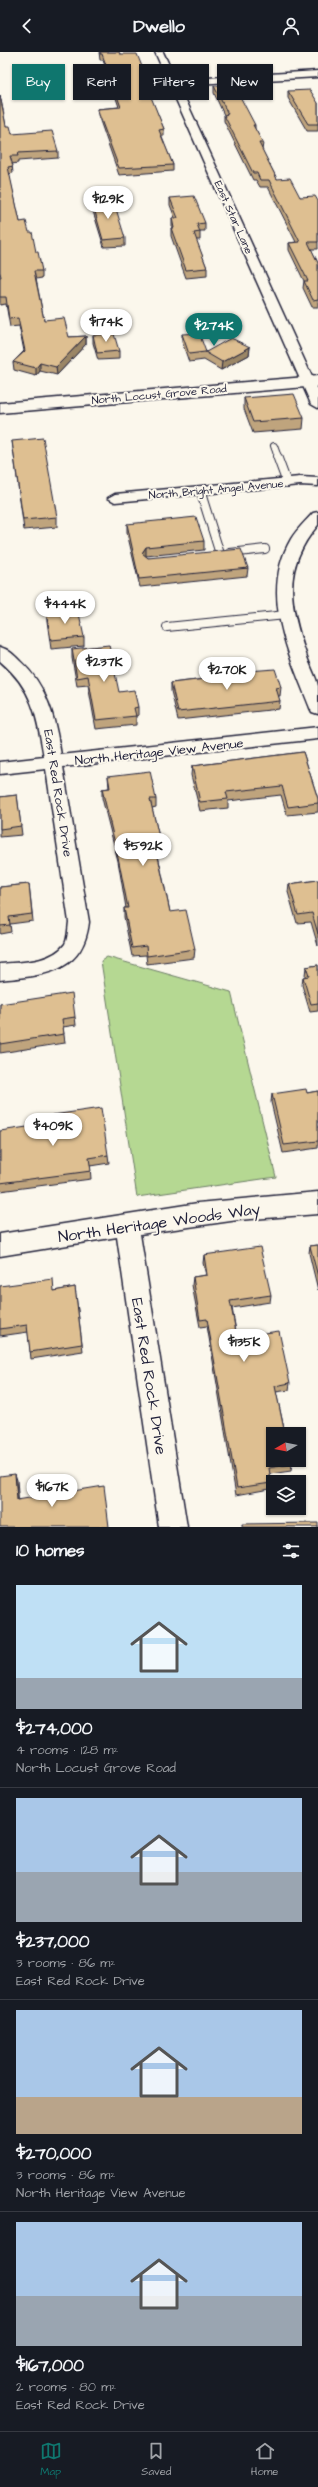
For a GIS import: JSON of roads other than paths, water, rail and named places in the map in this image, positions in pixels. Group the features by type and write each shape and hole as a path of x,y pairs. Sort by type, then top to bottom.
{"main road":[{"name":"North Locust Grove Road","path":"0,408 313,381"}],"street":[{"name":"East Star Lane","path":"159,52 165,64"},
{"path":"209,81 318,74"},
{"name":"East Star Lane","path":"182,100 313,381 318,404"},
{"name":"North Bright Angel Avenue","path":"114,498 287,482 318,482"},
{"path":"318,516 305,528 291,549 282,590 286,615 318,708"},
{"name":"East Red Rock Drive","path":"0,652 19,668 37,691 46,717 55,762 79,922 77,936 71,949 56,960 35,968 0,972"},
{"name":"North Heritage View Avenue","path":"0,768 318,733"},
{"name":"North Heritage Woods Way","path":"0,1245 127,1225 284,1205 318,1203"},
{"name":"East Red Rock Drive","path":"127,1225 173,1527"}],"lane":[{"path":"274,446 287,482"},
{"path":"200,490 216,554 265,549"},
{"path":"168,627 286,615"}]}
